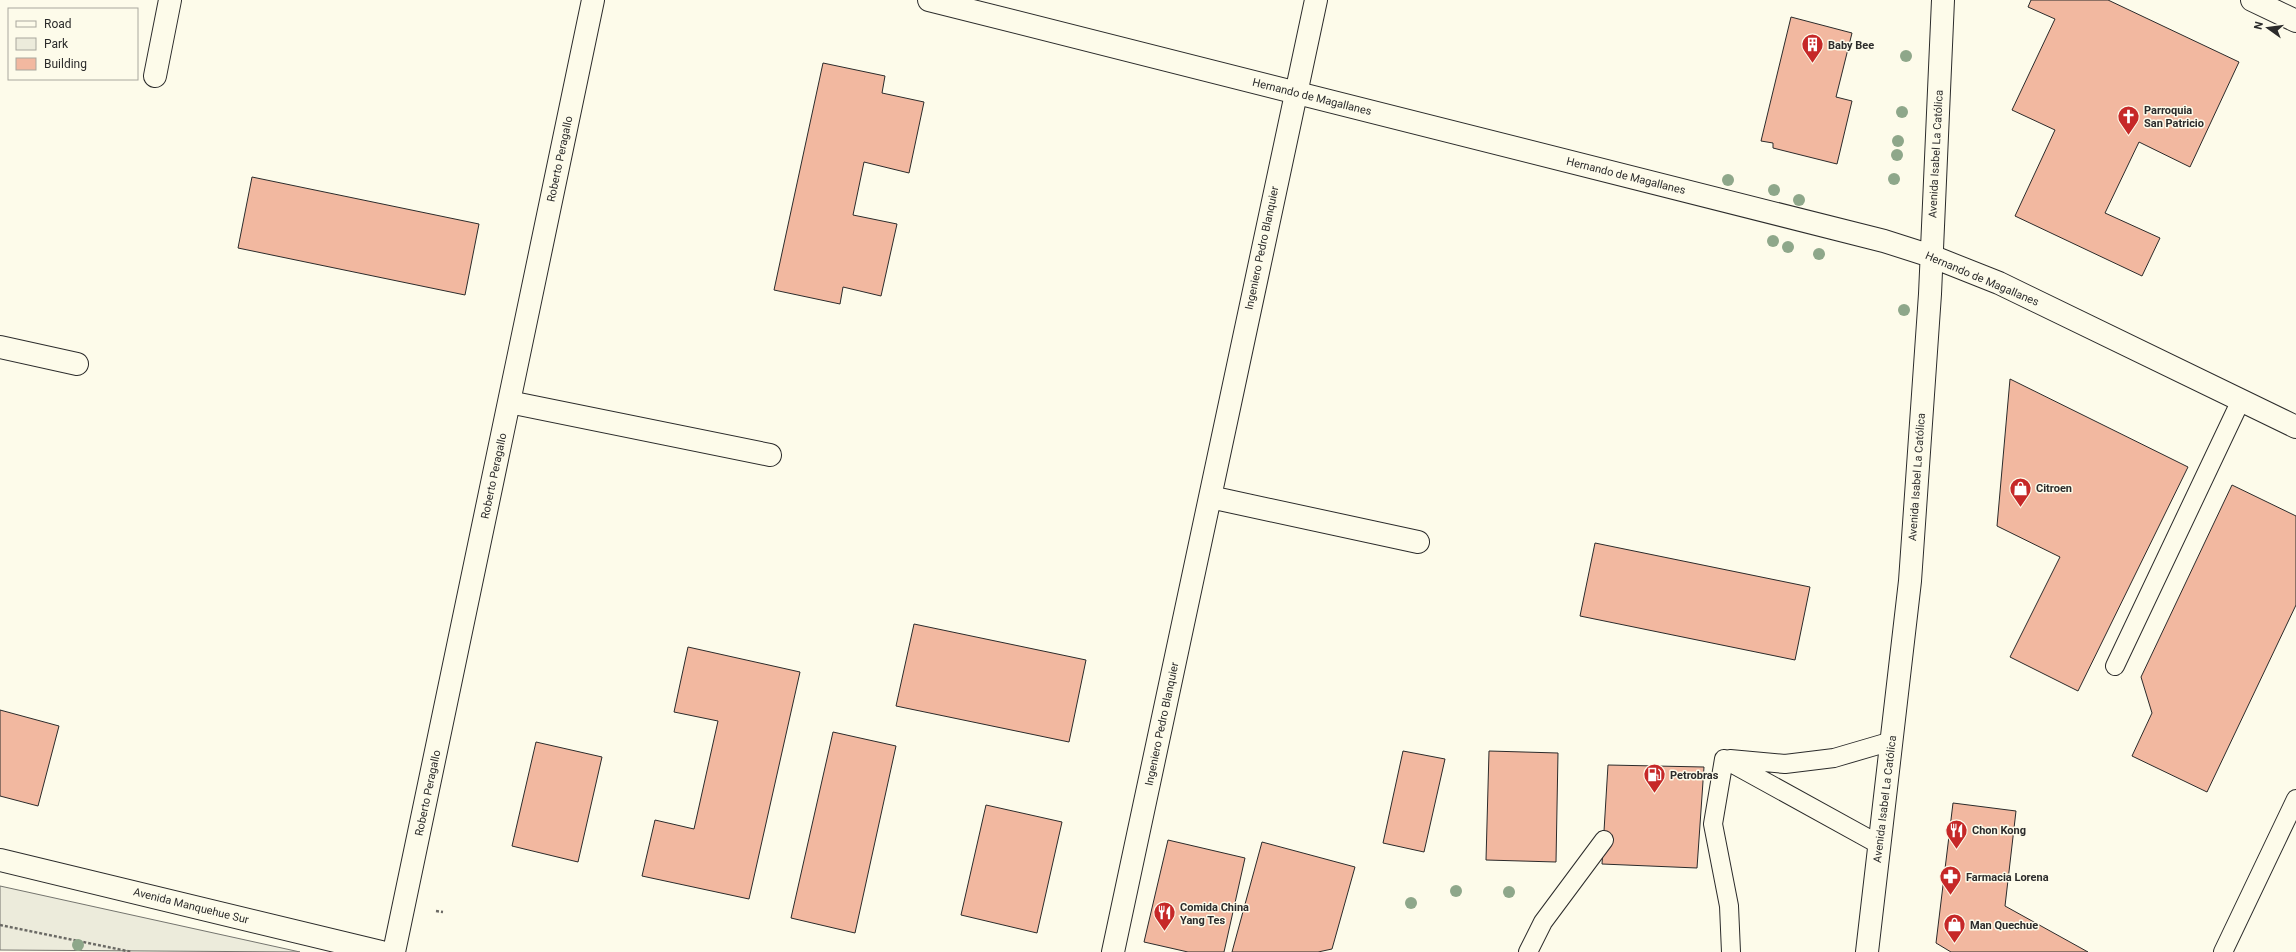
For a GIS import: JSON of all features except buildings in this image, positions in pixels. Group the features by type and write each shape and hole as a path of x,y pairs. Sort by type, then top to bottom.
{"main road":[{"path":"155,76 170,0"},
{"name":"Roberto Peragallo","path":"394,952 593,0"},
{"name":"Hernando de Magallanes","path":"929,0 1876,239 1931,256 1999,283 2296,427"},
{"name":"Ingeniero Pedro Blanquier","path":"1113,952 1316,0"},
{"name":"Avenida Isabel La Católica","path":"1867,952 1910,581 1931,256 1943,0"},
{"path":"2252,0 2296,22"},
{"path":"0,347 77,364"},
{"path":"509,402 770,455"},
{"path":"1210,497 1418,542"},
{"name":"Avenida Manquehue Sur","path":"0,860 382,952"}],"lane":[{"path":"2115,666 2241,400"},
{"path":"1724,759 1785,764 1834,758 1892,741"},
{"path":"1724,759 1707,824 1729,906 1731,952"},
{"path":"1724,759 1880,845"},
{"path":"2224,952 2296,799"},
{"path":"1528,952 1543,922 1604,840"}],"path":[{"path":"0,925 132,952"}],"green space":[{"path":"0,886 300,952 0,950"}],"place":[{"name":"Baby Bee","path":"1812,64"},
{"name":"Parroquia San Patricio","path":"2128,136"},
{"name":"Citroen","path":"2020,508"},
{"name":"Petrobras","path":"1654,794"},
{"name":"Chon Kong","path":"1956,850"},
{"name":"Farmacia Lorena","path":"1950,896"},
{"name":"Comida China Yang Tes","path":"1165,932"},
{"name":"Man Quechue","path":"1954,944"}]}
